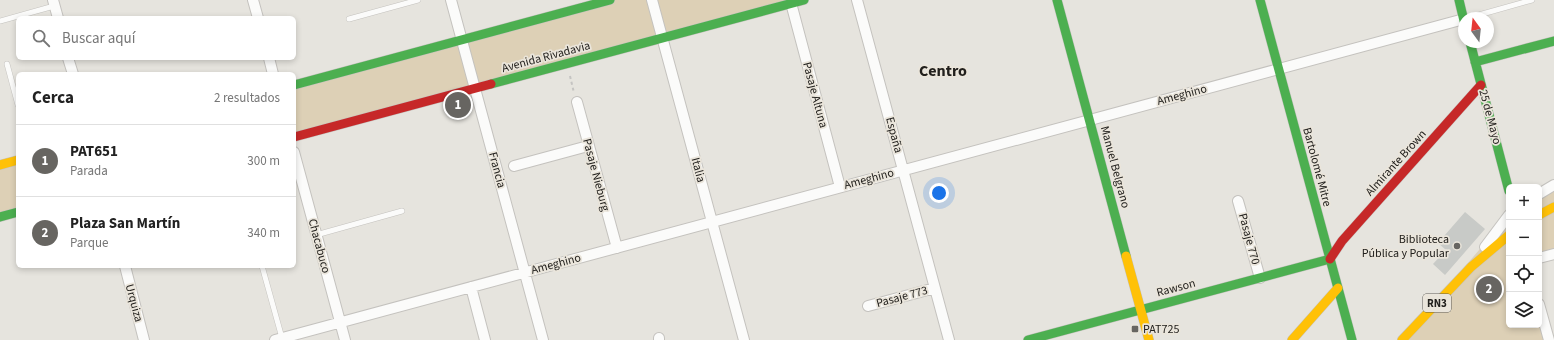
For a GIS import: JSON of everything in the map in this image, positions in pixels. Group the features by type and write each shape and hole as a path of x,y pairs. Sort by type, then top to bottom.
{"main road":[{"path":"296,84 610,0"},
{"name":"Avenida Rivadavia","path":"296,137 804,0"},
{"name":"Manuel Belgrano","path":"1057,0 1149,340"},
{"name":"Bartolomé Mitre","path":"1260,0 1352,340"},
{"path":"1458,0 1462,12"},
{"path":"1475,62 1554,41"},
{"name":"25 de Mayo","path":"1472,48 1507,184"},
{"name":"Almirante Brown","path":"1330,258 1342,241 1481,85"},
{"path":"0,165 16,161"},
{"path":"1542,213 1554,207"},
{"path":"0,217 16,213"},
{"name":"RN3","path":"1402,340 1471,267 1506,238"},
{"name":"Rawson","path":"1028,340 1330,258"},
{"path":"1292,340 1338,288"}],"street":[{"path":"253,0 257,16"},
{"name":"Francia","path":"452,0 543,340"},
{"name":"Italia","path":"652,0 744,340"},
{"name":"España","path":"857,0 949,340"},
{"path":"54,3 57,16"},
{"name":"Pasaje Altuna","path":"791,4 840,187"},
{"name":"Ameghino","path":"279,339 1458,22"},
{"path":"69,60 72,72"},
{"path":"270,60 272,72"},
{"name":"Pasaje Nieburg","path":"577,102 617,248"},
{"path":"514,166 588,146"},
{"name":"Chacabuco","path":"296,160 345,340"},
{"path":"1542,192 1554,186"},
{"name":"Pasaje 770","path":"1238,201 1260,278"},
{"path":"1471,267 1506,219"},
{"path":"1542,257 1554,254"},
{"name":"Urquiza","path":"125,268 144,340"},
{"path":"471,287 485,340"},
{"name":"Pasaje 773","path":"868,306 935,288"},
{"path":"1542,315 1549,340"}],"lane":[{"path":"349,19 418,0"},
{"path":"1486,12 1512,3 1529,0"},
{"path":"0,21 54,3"},
{"path":"7,64 16,98"},
{"path":"316,235 402,211"},
{"path":"262,268 279,339"}],"path":[{"path":"570,76 577,102"}],"shaded area":[{"path":"610,0 804,0 296,136 296,84"},
{"path":"16,161 16,213 0,217 0,165"},
{"path":"1554,185 1554,254 1542,257 1542,220 1542,192"},
{"path":"1506,219 1506,328 1542,328 1542,315 1549,340 1402,340"}],"building":[{"path":"1465,212 1485,229 1445,275 1433,264 1446,250 1438,243"}],"traffic: fast":[{"path":"296,84 610,0"},
{"path":"491,84 804,0"},
{"path":"1057,0 1126,256"},
{"path":"1260,0 1352,340"},
{"path":"1459,0 1462,12"},
{"path":"1475,62 1554,41"},
{"path":"1472,48 1507,184"},
{"path":"0,217 16,213"},
{"path":"1028,340 1330,259"}],"traffic: slow":[{"path":"0,165 16,161"},
{"path":"1542,213 1554,207"},
{"path":"1402,340 1471,267 1506,238"},
{"path":"1126,256 1149,340"},
{"path":"1292,340 1338,288"}],"traffic: jam":[{"path":"296,136 491,84"},
{"path":"1330,259 1342,241 1481,85"}],"place":[{"name":"PAT651","path":"458,105"},
{"name":"Biblioteca Pública y Popular","path":"1457,246"},
{"name":"Plaza San Martín","path":"1489,289"},
{"name":"PAT725","path":"1135,329"}],"district":[{"name":"Centro","path":"943,71"}]}
